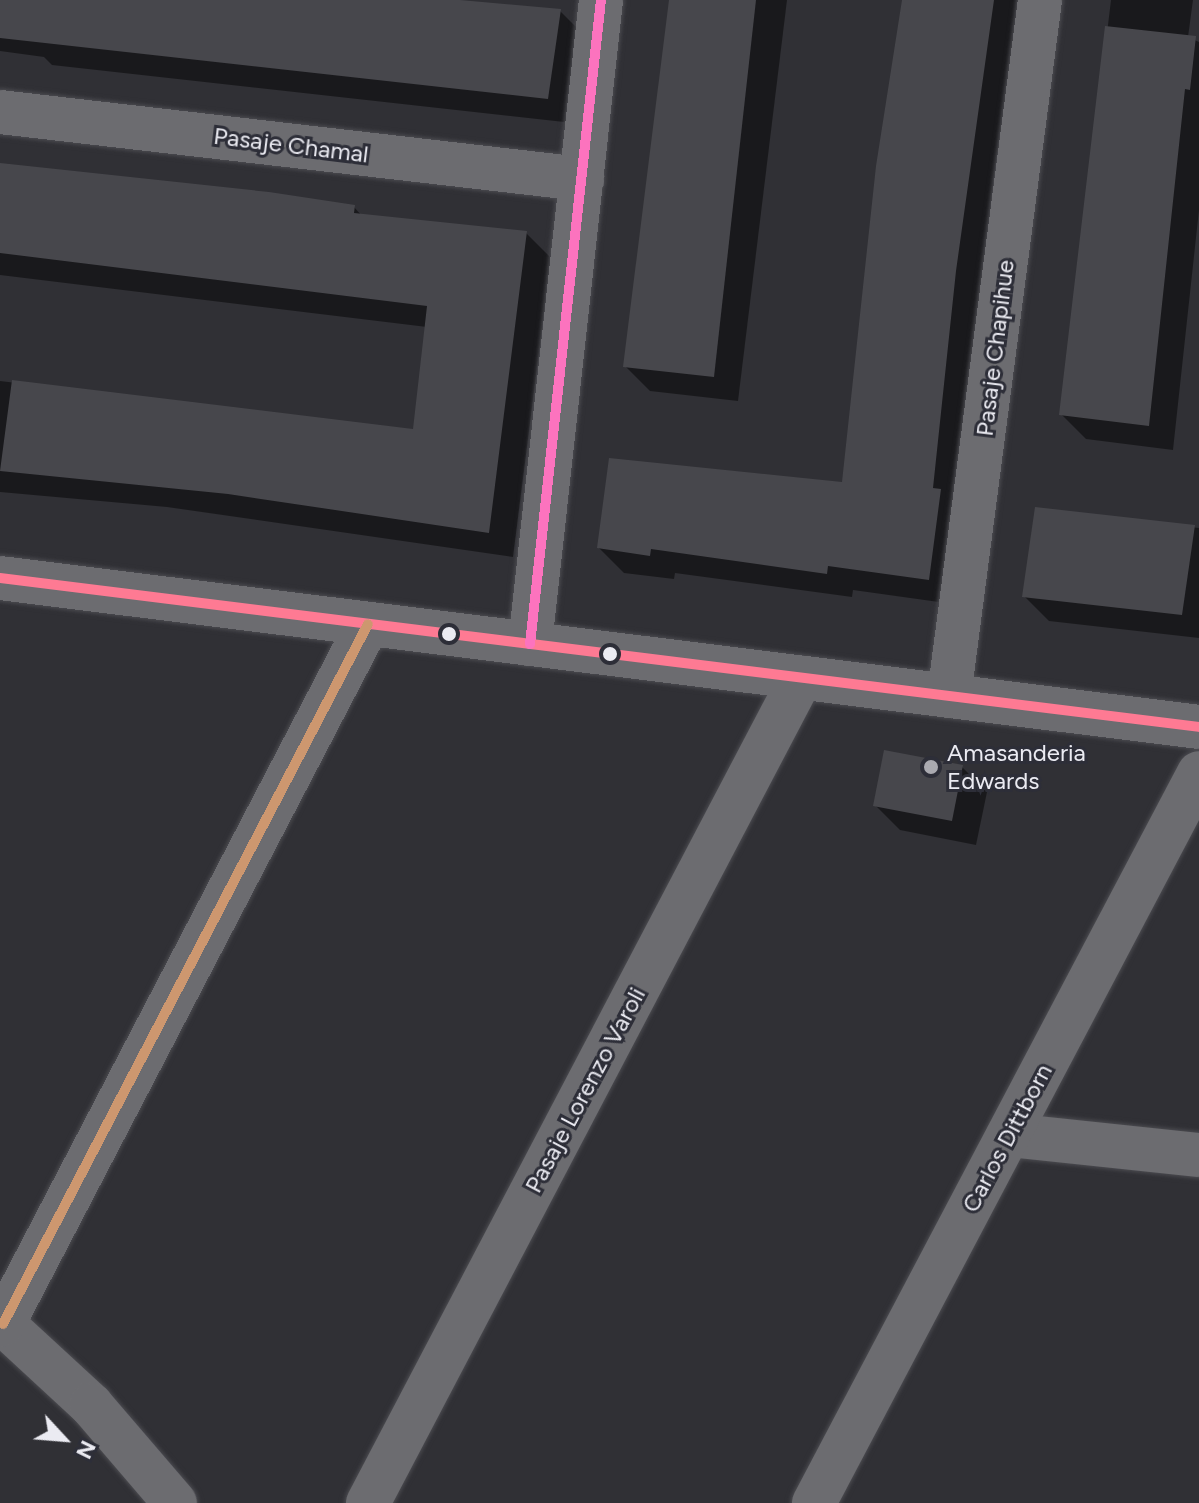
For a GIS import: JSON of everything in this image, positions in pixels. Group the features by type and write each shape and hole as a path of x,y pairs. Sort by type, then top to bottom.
{"street":[{"path":"530,644 601,0"},
{"name":"Pasaje Chapihue","path":"949,696 1040,0"},
{"name":"Pasaje Chamal","path":"0,112 582,179"},
{"path":"0,578 1199,727"},
{"path":"175,1503 91,1405 2,1322 368,624"},
{"name":"Pasaje Lorenzo Varoli","path":"368,1503 801,678"},
{"name":"Carlos Dittborn","path":"814,1503 1199,773"},
{"path":"1009,1135 1199,1155"}],"building":[{"path":"0,0 460,0 561,9 548,99 0,38"},
{"path":"669,0 756,0 714,377 623,367"},
{"path":"902,0 994,0 956,271 933,488 941,489 929,580 828,566 827,574 651,549 650,556 597,548 609,458 842,482 876,166"},
{"path":"1105,26 1196,36 1190,90 1185,89 1149,426 1059,415"},
{"path":"0,163 269,192 355,205 354,213 527,231 489,533 228,494 0,471 12,380 413,429 427,306 0,253"},
{"path":"1035,507 1195,525 1182,615 1022,597"},
{"path":"884,750 963,765 952,821 873,806"}],"transit line":[{"path":"530,644 601,0"},
{"path":"0,578 1199,727"},
{"path":"3,1324 368,624"}],"place":[{"name":"Amasanderia Edwards","path":"931,767"}]}
